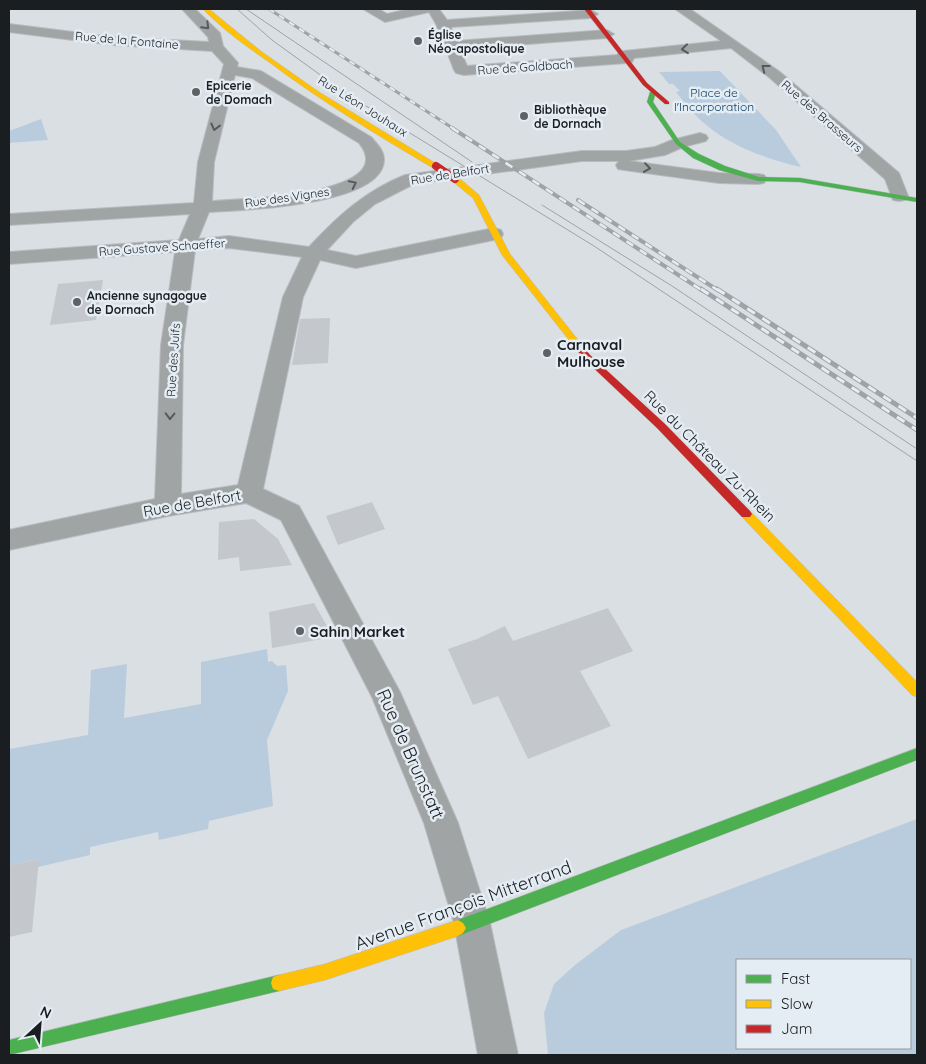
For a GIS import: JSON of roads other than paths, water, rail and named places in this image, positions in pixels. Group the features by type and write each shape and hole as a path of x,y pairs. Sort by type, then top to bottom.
{"street":[{"path":"188,9 215,36 216,47 231,63 230,70"},
{"name":"Rue Léon Jouhaux","path":"206,9 228,29 266,58 368,126 455,178 476,197 494,234"},
{"path":"370,9 385,18 426,9"},
{"name":"Rue de Goldbach","path":"433,9 443,24 460,70 464,71 626,57"},
{"name":"Rue des Brasseurs","path":"682,9 734,44 782,82 893,177 899,196"},
{"path":"443,24 589,11 653,92 675,111"},
{"name":"Rue de la Fontaine","path":"9,28 113,41 216,47"},
{"path":"452,45 607,34"},
{"path":"626,57 734,44"},
{"name":"Rue des Vignes","path":"9,219 202,208 311,197 329,193 360,181 371,172 376,157 373,149 365,140 256,74 230,70"},
{"name":"Rue des Juifs","path":"168,506 172,345 186,245 202,208 206,162 230,70"},
{"path":"653,92 650,102 678,143 696,156 722,168 917,200"},
{"path":"689,125 705,140"},
{"path":"582,156 626,156 659,151 678,143 705,140"},
{"path":"582,156 617,164 719,178 760,173"},
{"name":"Rue de Belfort","path":"9,540 168,506 249,493 293,297 314,253 357,208 372,197 396,184 428,176 582,156"},
{"path":"314,253 356,262 494,234"},
{"name":"Rue du Château Zu-Rhein","path":"494,234 506,255 587,357 662,426 917,691"},
{"name":"Rue Gustave Schaeffer","path":"9,258 229,242 314,253"},
{"name":"Rue de Brunstatt","path":"249,493 290,513 384,692 441,823 472,923 498,1055"},
{"name":"Avenue François Mitterrand","path":"9,1048 325,972 472,923 917,754"}],"tram line":[{"path":"237,9 272,40 348,95 594,246 917,461"},
{"path":"246,9 472,162"},
{"path":"542,205 672,286 917,449"}],"railway":[{"path":"269,9 454,129"},
{"path":"452,128 703,291"},
{"path":"578,200 719,291"},
{"path":"701,289 917,430"},
{"path":"717,289 917,418"}],"place":[{"name":"Église Néo-apostolique","path":"418,41"},
{"name":"Epicerie de Domach","path":"196,92"},
{"name":"Bibliothèque de Dornach","path":"524,116"},
{"name":"Ancienne synagogue de Dornach","path":"77,302"},
{"name":"Carnaval Mulhouse","path":"547,353"},
{"name":"Sahin Market","path":"300,631"}],"park label":[{"name":"Place de l'Incorporation","path":"714,99"}]}
